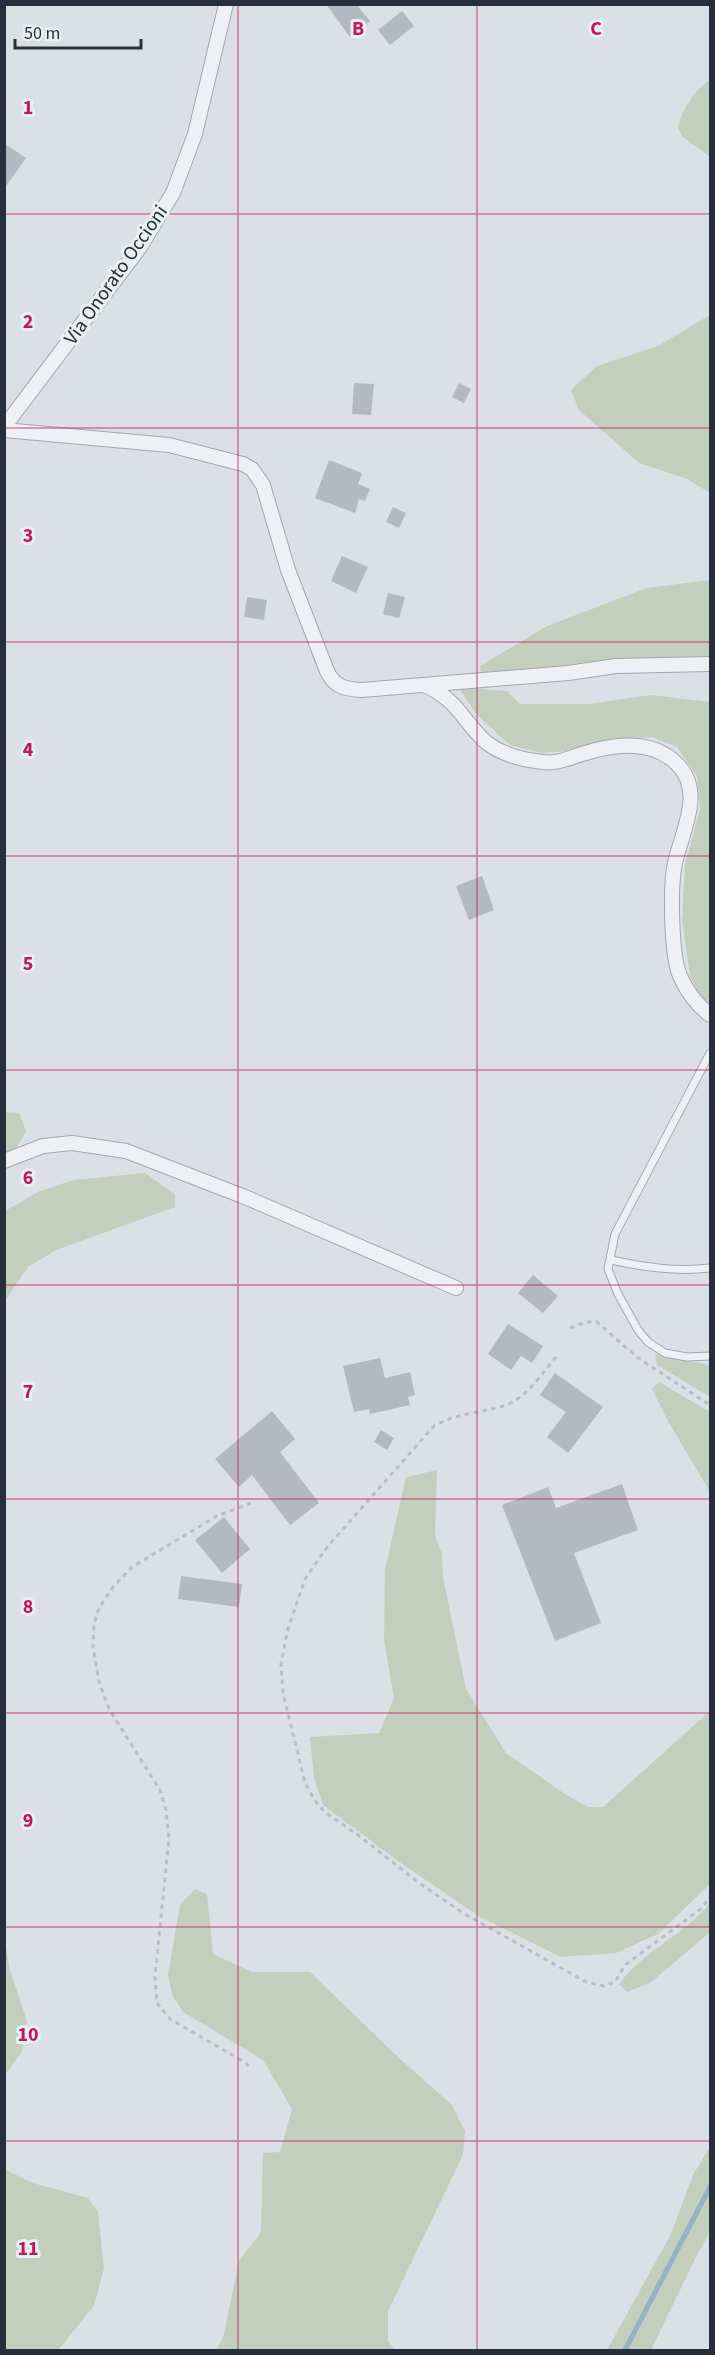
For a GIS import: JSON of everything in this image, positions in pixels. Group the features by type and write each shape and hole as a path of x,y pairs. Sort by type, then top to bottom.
{"street":[{"name":"Via Onorato Occioni","path":"4,429 140,247 166,206 195,134 226,4"},
{"path":"4,429 169,445 252,468 263,485 288,570 332,680 337,686 347,689 568,673 616,666 711,664"},
{"path":"422,684 435,690 459,708 488,743 513,757 544,762 561,761 608,746 624,745 656,750 676,763 684,772 692,793 674,864 672,889 676,962 679,975 687,990 697,1005 711,1015"},
{"path":"4,1161 43,1146 72,1143 126,1151 245,1197 456,1288"}],"lane":[{"path":"711,1053 615,1234 608,1269 618,1294 638,1330 648,1342 665,1353 687,1357 711,1356"},
{"path":"611,1260 649,1268 689,1271 711,1268"}],"path":[{"path":"570,1328 586,1322 597,1322 638,1358 711,1405"},
{"path":"556,1357 528,1390 508,1404 447,1419 434,1426 328,1546 305,1579 287,1632 281,1664 282,1692 305,1783 316,1802 326,1813 358,1835 418,1883 464,1913 585,1982 604,1986 615,1982 625,1965 702,1908 711,1897"},
{"path":"251,1503 217,1516 132,1567 113,1587 99,1608 94,1624 93,1647 99,1682 110,1709 160,1790 166,1810 169,1838 155,1977 157,2003 170,2019 246,2063 251,2070"}],"green space":[{"path":"710,80 710,157 683,137 678,128 690,101"},
{"path":"710,315 710,493 687,479 639,463 579,410 571,390 597,366 658,346"},
{"path":"710,580 710,662 482,676 480,666 547,626 647,588"},
{"path":"458,687 507,691 520,704 588,704 651,695 710,702 710,1003 701,997 690,976 682,919 685,865 700,809 697,776 677,747 652,737 610,739 570,751 542,753 510,745 478,716"},
{"path":"5,1112 19,1113 26,1131 17,1147 5,1154"},
{"path":"145,1173 175,1194 175,1207 56,1250 28,1267 5,1301 5,1211 38,1192 73,1180"},
{"path":"655,1354 710,1365 710,1397 657,1365"},
{"path":"659,1382 710,1412 710,1492 652,1389"},
{"path":"437,1470 435,1536 442,1554 443,1577 466,1689 506,1753 588,1807 603,1807 710,1711 710,1884 658,1934 616,1953 561,1957 480,1917 398,1861 323,1805 314,1778 310,1737 379,1733 394,1698 384,1640 385,1570 406,1477"},
{"path":"195,1889 207,1894 213,1954 252,1972 310,1972 399,2058 451,2104 465,2131 463,2155 388,2311 388,2341 395,2350 216,2350 223,2338 239,2261 261,2232 263,2153 280,2152 292,2109 263,2060 183,2012 172,1995 168,1974 180,1905"},
{"path":"710,1903 710,1932 650,1983 627,1992 619,1984 629,1972 700,1914"},
{"path":"4,1930 9,1967 27,2021 22,2051 5,2075"},
{"path":"710,2147 710,2232 651,2350 607,2350 671,2234 693,2175"},
{"path":"4,2169 33,2183 88,2198 98,2212 104,2268 94,2306 58,2350 5,2350"}],"building":[{"path":"326,4 356,4 370,21 350,37"},
{"path":"402,11 414,26 390,45 378,30"},
{"path":"4,143 26,158 4,189"},
{"path":"354,383 374,384 371,415 352,414"},
{"path":"459,383 471,389 464,403 452,397"},
{"path":"329,460 362,473 358,484 370,489 365,501 359,499 355,513 315,498"},
{"path":"393,507 406,513 399,528 386,522"},
{"path":"342,556 368,567 356,593 331,581"},
{"path":"388,593 405,597 399,618 383,614"},
{"path":"247,597 267,600 264,620 244,617"},
{"path":"482,876 494,910 469,920 456,886"},
{"path":"533,1275 558,1296 543,1313 518,1293"},
{"path":"508,1324 543,1346 532,1363 521,1356 511,1370 488,1354"},
{"path":"380,1358 385,1378 410,1372 415,1395 408,1397 410,1405 370,1414 369,1409 354,1412 343,1366"},
{"path":"555,1373 603,1407 568,1453 547,1437 566,1412 540,1395"},
{"path":"272,1411 295,1439 280,1452 319,1503 290,1525 252,1475 239,1487 215,1459"},
{"path":"381,1430 394,1438 387,1450 374,1442"},
{"path":"622,1484 638,1530 574,1553 601,1623 555,1641 502,1505 548,1487 556,1508"},
{"path":"224,1517 250,1549 222,1573 195,1540"},
{"path":"181,1576 242,1584 239,1607 178,1599"}],"waterway":[{"path":"625,2350 710,2187"}]}
